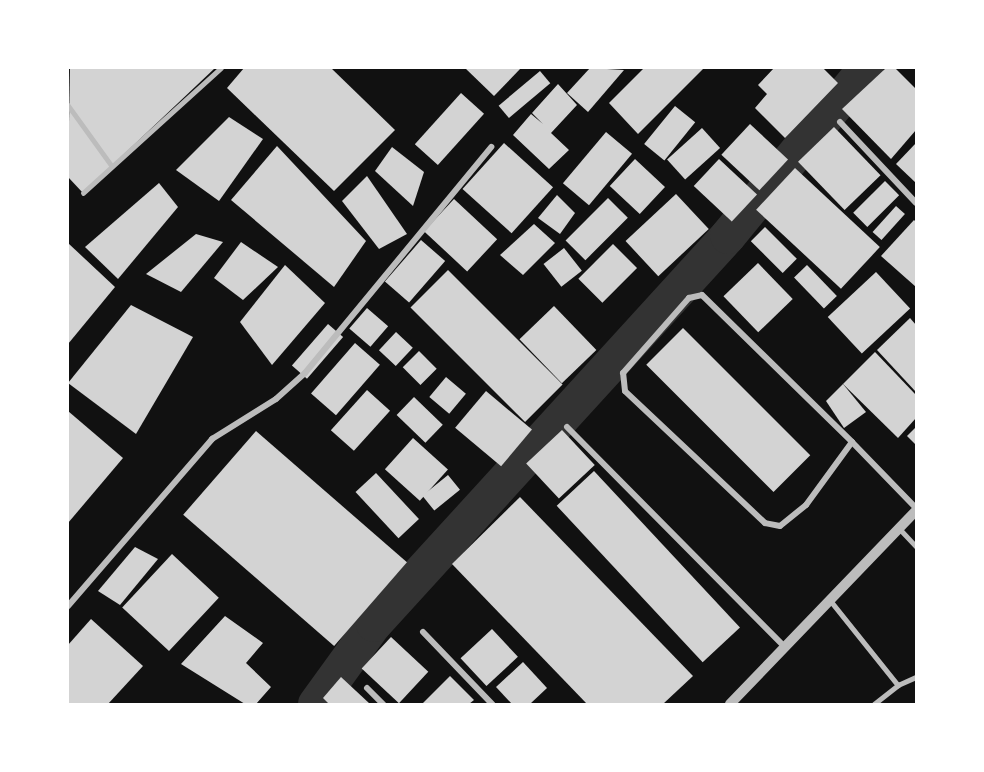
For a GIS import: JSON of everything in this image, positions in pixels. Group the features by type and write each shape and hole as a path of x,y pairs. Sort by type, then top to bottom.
{"street":[{"path":"840,122 916,203"},
{"path":"68,606 212,439 276,399 305,373 491,147"},
{"path":"730,705 783,645 900,529 916,509 852,442 702,295 689,297 623,373 625,391 765,523 780,525 806,505 852,442"},
{"path":"567,427 783,645"},
{"path":"423,632 492,705"},
{"path":"367,688 383,705"}],"lane":[{"path":"83,193 221,68"},
{"path":"68,105 112,166"},
{"path":"900,529 916,546"},
{"path":"830,600 898,685"},
{"path":"874,705 898,685 916,677"}],"building":[{"path":"70,68 215,68 83,193 68,177"},
{"path":"244,68 331,68 395,130 334,191 227,88"},
{"path":"465,68 521,68 494,96"},
{"path":"590,68 624,70 588,112 567,93"},
{"path":"644,68 704,68 638,134 609,103"},
{"path":"774,68 823,68 838,83 785,138 755,108 767,94 758,85"},
{"path":"886,68 895,68 916,89 916,130 891,159 842,109"},
{"path":"540,71 550,83 509,118 499,106"},
{"path":"558,84 577,105 551,133 569,150 549,169 513,135 531,114 543,124 532,113"},
{"path":"461,93 484,114 438,165 415,144"},
{"path":"675,106 695,122 664,160 644,144"},
{"path":"229,117 263,139 219,201 176,170"},
{"path":"750,124 788,159 759,190 721,155"},
{"path":"834,127 881,175 845,210 798,162"},
{"path":"702,128 720,148 685,180 667,159"},
{"path":"606,132 632,154 589,205 563,183"},
{"path":"504,143 553,187 512,233 463,189"},
{"path":"916,143 916,183 896,164"},
{"path":"277,146 366,241 334,287 231,200"},
{"path":"392,147 424,172 413,206 375,171"},
{"path":"635,159 665,187 640,214 610,186"},
{"path":"719,159 757,194 732,222 694,186"},
{"path":"795,168 880,247 841,289 756,210"},
{"path":"367,176 407,234 379,249 342,201"},
{"path":"885,181 899,195 867,227 853,213"},
{"path":"159,183 178,207 118,279 85,247"},
{"path":"676,194 709,229 658,276 626,241"},
{"path":"557,195 575,213 560,234 538,218"},
{"path":"608,198 628,218 585,260 566,240"},
{"path":"454,199 497,239 467,271 424,231"},
{"path":"896,206 905,214 881,240 873,232"},
{"path":"914,220 916,222 916,287 881,256"},
{"path":"534,224 555,243 523,275 500,255"},
{"path":"765,227 797,259 783,273 751,241"},
{"path":"196,234 223,242 181,292 146,274"},
{"path":"421,240 445,261 409,303 385,282"},
{"path":"241,242 278,267 243,300 214,278"},
{"path":"68,243 115,287 68,344"},
{"path":"613,244 637,268 602,303 578,279"},
{"path":"564,248 582,271 561,287 544,264"},
{"path":"758,263 793,299 758,332 723,296"},
{"path":"285,265 325,303 272,365 240,322"},
{"path":"807,265 837,296 824,308 794,278"},
{"path":"448,270 563,385 525,422 411,307"},
{"path":"876,272 910,309 862,354 828,317"},
{"path":"131,305 193,337 136,434 68,383"},
{"path":"554,306 596,350 562,383 519,339"},
{"path":"367,308 388,326 370,347 349,328"},
{"path":"910,318 916,325 916,392 877,350"},
{"path":"328,324 343,337 307,379 292,366"},
{"path":"683,328 810,455 774,492 646,365"},
{"path":"396,332 413,348 396,366 379,350"},
{"path":"355,343 380,365 336,415 311,394"},
{"path":"419,351 437,369 420,385 403,367"},
{"path":"875,352 916,395 916,418 898,438 843,384"},
{"path":"446,377 466,394 449,414 429,397"},
{"path":"843,384 866,412 844,428 826,401"},
{"path":"367,390 390,411 354,451 331,430"},
{"path":"486,391 532,430 501,466 455,428"},
{"path":"414,397 443,425 425,443 397,415"},
{"path":"68,411 123,458 68,523"},
{"path":"916,427 916,445 907,436"},
{"path":"562,430 595,465 559,499 526,463"},
{"path":"256,431 407,562 334,646 183,515"},
{"path":"413,438 448,469 420,501 385,469"},
{"path":"594,471 740,628 703,662 557,506"},
{"path":"376,473 419,519 398,538 356,492"},
{"path":"448,475 460,490 434,511 422,496"},
{"path":"520,497 693,676 663,704 587,704 452,564"},
{"path":"135,547 158,559 120,605 98,591"},
{"path":"172,554 219,598 169,651 122,607"},
{"path":"225,616 263,643 246,663 271,687 256,704 245,704 181,664"},
{"path":"91,619 143,666 108,704 68,704 68,645"},
{"path":"492,629 518,657 486,686 461,658"},
{"path":"391,637 428,672 399,703 362,668"},
{"path":"523,662 547,688 530,704 512,704 496,687"},
{"path":"450,676 474,700 469,704 422,704"},
{"path":"341,677 370,704 329,704 323,698"}],"waterway":[{"path":"316,704 374,624 728,236 866,68"}]}
